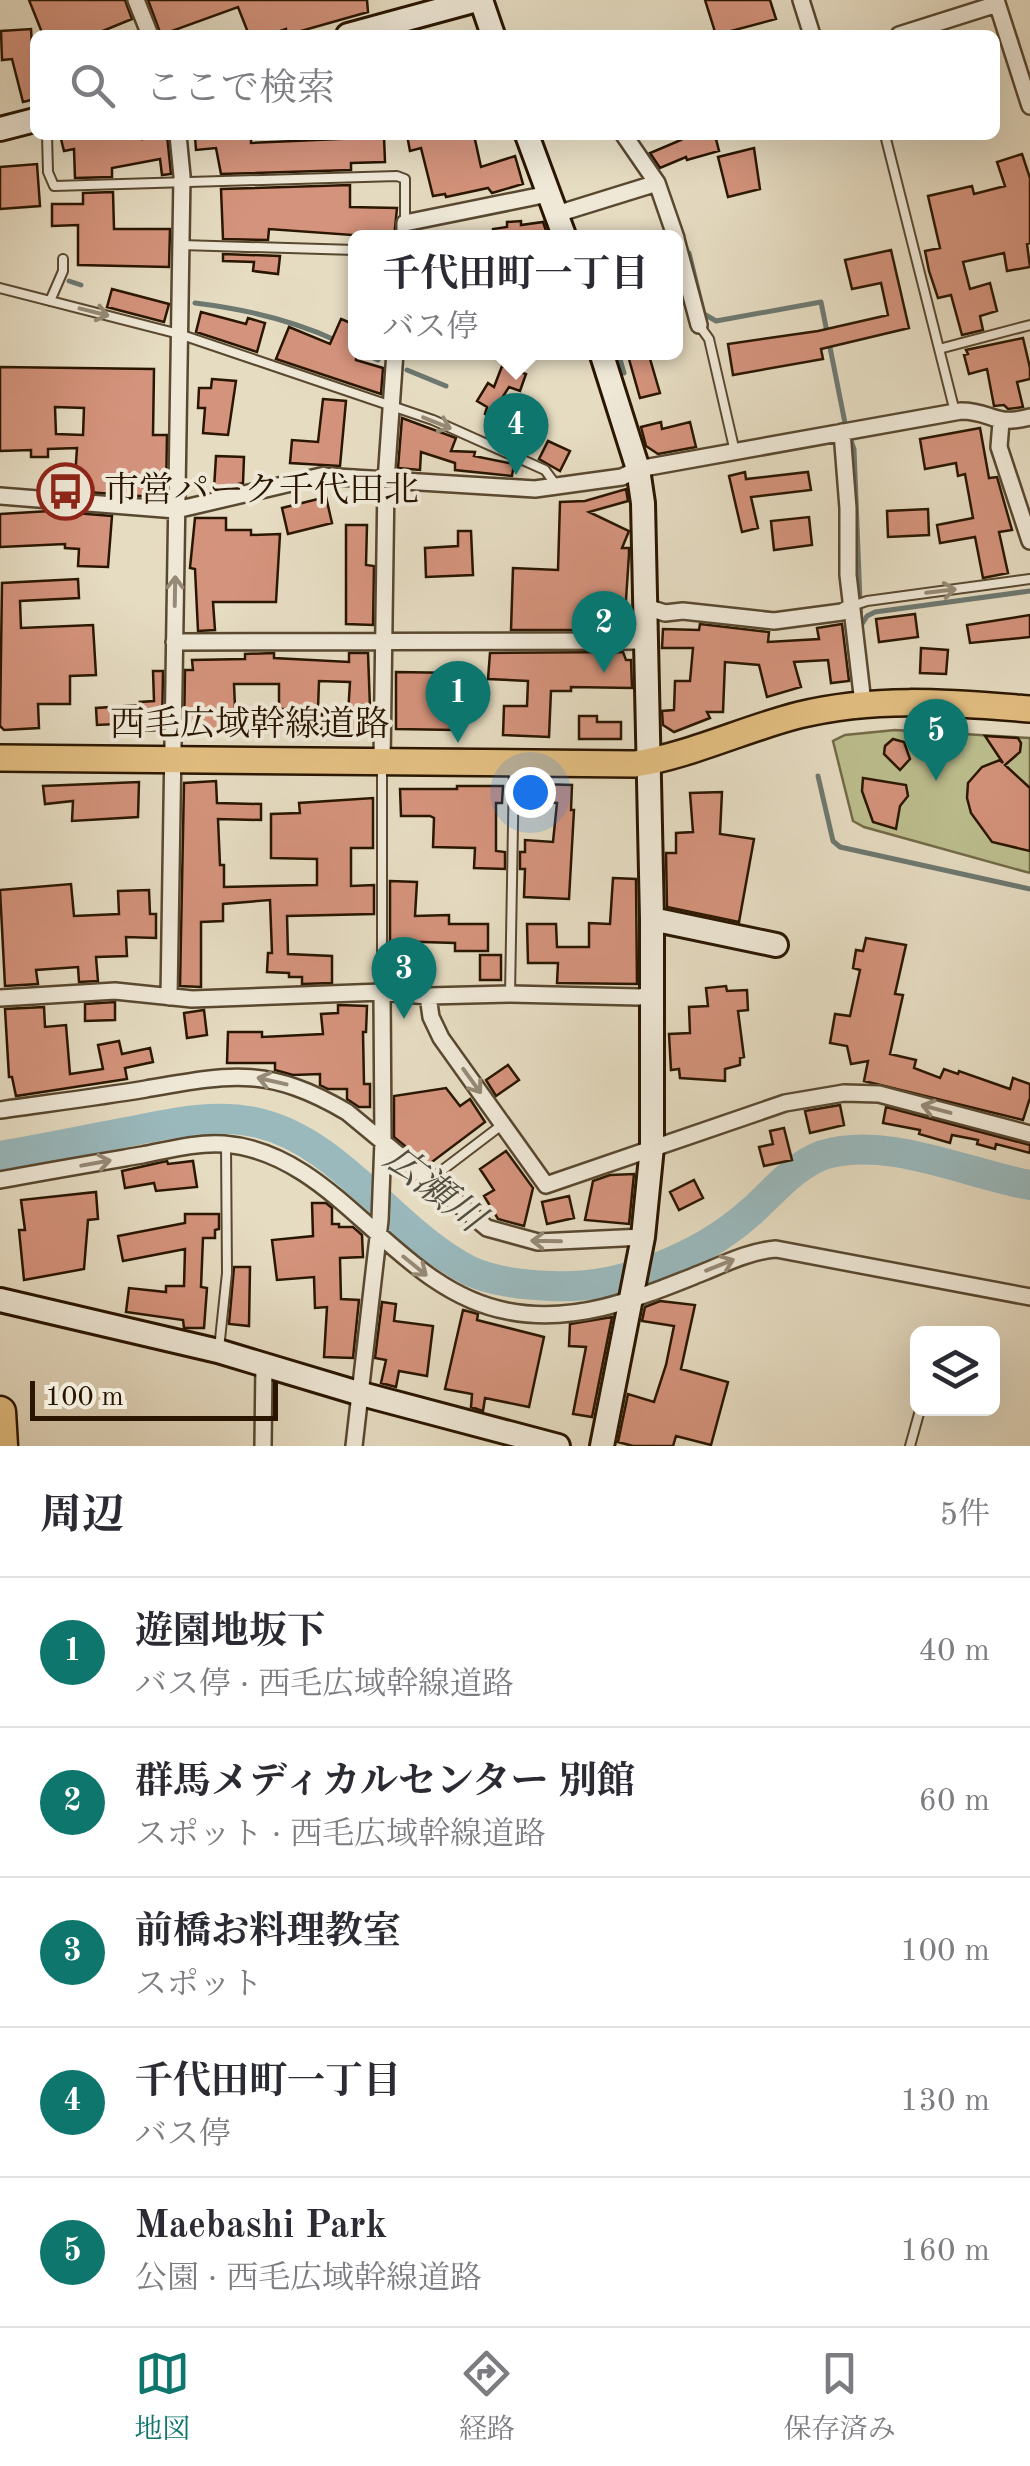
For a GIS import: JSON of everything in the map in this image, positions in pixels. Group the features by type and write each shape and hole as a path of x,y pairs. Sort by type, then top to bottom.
{"highway":[{"path":"0,1412 2,1446"}],"main road":[{"name":"西毛広域幹線道路","path":"0,758 648,762 786,719 862,704 936,701 1030,709"}],"street":[{"path":"136,0 148,30"},
{"path":"367,30 479,0 491,30"},
{"path":"801,0 810,30"},
{"path":"914,30 996,2 1030,106"},
{"path":"0,129 30,121"},
{"path":"169,997 182,183 178,140"},
{"path":"530,140 561,230"},
{"path":"627,140 657,183 673,230"},
{"path":"405,230 657,183"},
{"path":"683,263 700,325"},
{"path":"382,760 386,481 394,360"},
{"path":"602,1446 641,1247 652,1147 653,994 643,503 638,468 604,360"},
{"path":"0,496 176,510 322,476 557,488 622,477 638,468 955,412 977,412 1001,422 1030,417"},
{"path":"1001,422 999,447 1030,540"},
{"path":"842,432 862,704"},
{"path":"646,607 665,613 684,611 774,621 842,612 852,606"},
{"path":"174,642 646,641"},
{"path":"652,919 776,944"},
{"path":"0,998 115,991 169,997 382,992 428,996 653,994"},
{"path":"354,1446 382,1172 382,992"},
{"path":"428,996 431,1017 441,1038 550,1185 652,1147 800,1100 862,1092 1030,1134"},
{"path":"0,1110 204,1077 232,1075 284,1083 321,1097 383,1142 487,1228 538,1242 641,1247"},
{"path":"0,1180 185,1147 226,1144 257,1152 293,1166 378,1227 449,1290 509,1312 561,1314 630,1297 745,1255 776,1249 1030,1297"},
{"path":"0,1300 218,1351 558,1446"},
{"path":"263,1446 264,1364"}],"lane":[{"path":"47,140 48,172 54,186 398,176 405,179 405,230"},
{"path":"886,140 955,412"},
{"path":"181,245 348,250"},
{"path":"50,301 63,271 63,259"},
{"path":"0,288 179,334 432,420 545,470 556,481 557,488"},
{"path":"700,325 709,339 735,452"},
{"path":"939,349 1030,325"},
{"path":"852,606 1030,580"},
{"path":"382,760 382,992"},
{"path":"510,994 514,762"},
{"path":"428,1181 503,1124"},
{"path":"218,1351 227,1274 226,1144"},
{"path":"910,1446 918,1416"},
{"path":"2,1446 14,1446"}],"green space":[{"path":"895,730 1030,738 1030,873 853,821 833,741 845,735"}],"building":[{"path":"29,0 125,0 132,19 105,30 41,30"},
{"path":"148,0 367,0 368,12 305,30 247,30 238,7 175,30 159,30"},
{"path":"705,0 770,0 776,19 735,30 714,30"},
{"path":"31,29 30,100 23,102 12,59 2,60 1,31"},
{"path":"61,140 168,140 171,174 162,175 160,159 112,168 112,177 75,178 74,149 64,151"},
{"path":"195,140 384,140 385,162 351,163 351,170 221,174 216,148 196,150"},
{"path":"408,140 475,140 481,167 515,156 523,184 492,193 488,188 433,196 421,148 410,151"},
{"path":"681,140 716,140 719,151 687,160 686,157 660,168 650,153"},
{"path":"754,148 760,189 728,197 718,157"},
{"path":"1022,154 1030,178 1030,267 1007,271 1004,253 963,262 970,289 990,283 997,311 980,316 983,330 962,335 951,295 938,298 929,271 925,251 940,248 928,196 972,186 974,194 1005,186 997,162"},
{"path":"37,164 40,206 0,209 0,167"},
{"path":"350,185 350,207 397,208 395,230 348,230 348,235 269,229 268,240 223,239 221,189"},
{"path":"113,192 114,229 170,229 169,267 78,265 78,225 52,226 52,204 83,204 83,193"},
{"path":"507,222 543,222 546,230 493,230 507,227"},
{"path":"891,250 909,328 821,349 823,359 733,375 728,344 818,331 888,315 881,283 852,289 845,260"},
{"path":"223,254 280,256 278,274 253,271 254,262 223,261"},
{"path":"112,289 169,304 164,322 107,307"},
{"path":"201,312 246,324 248,318 265,323 257,352 196,332"},
{"path":"341,319 348,322 348,360 383,368 381,394 276,359 289,327 330,344"},
{"path":"1023,338 1030,379 1017,382 1023,407 994,406 987,369 969,374 966,350"},
{"path":"629,360 650,360 660,393 640,398"},
{"path":"502,366 526,374 520,391 509,387 490,417 485,414 487,407 477,401 488,383 494,387"},
{"path":"0,367 154,369 153,435 167,435 166,498 74,491 77,448 48,449 48,457 31,457 31,450 0,451","holes":["55,407 84,408 83,435 56,434"]},
{"path":"212,379 236,381 228,435 203,433 205,408 198,408 199,388 211,388"},
{"path":"323,399 346,401 340,466 290,463 292,440 318,442"},
{"path":"402,418 456,438 451,451 475,452 474,456 514,464 512,476 455,470 455,463 421,452 420,470 398,468"},
{"path":"661,422 662,429 690,422 696,447 658,454 646,446 641,427"},
{"path":"980,428 989,478 997,477 1012,530 999,532 1008,573 983,578 975,537 940,543 937,525 973,518 965,474 958,476 956,463 925,469 920,439"},
{"path":"548,441 570,451 560,471 539,459"},
{"path":"216,456 244,457 243,483 214,489"},
{"path":"745,472 746,479 808,472 811,490 751,497 758,528 742,532 729,476"},
{"path":"626,489 628,501 589,512 629,531 622,548 629,548 624,630 511,630 513,568 558,570 560,502 585,501"},
{"path":"326,497 332,523 288,534 282,508"},
{"path":"928,509 929,535 888,537 887,511"},
{"path":"50,511 112,516 108,567 78,566 79,549 65,548 65,544 0,547 0,514"},
{"path":"809,517 812,545 774,550 771,521"},
{"path":"195,518 226,518 226,530 251,530 251,535 280,534 276,602 213,602 215,630 198,631 195,569 190,568"},
{"path":"346,525 367,525 366,565 374,566 373,625 346,624"},
{"path":"458,531 471,531 473,575 426,577 425,548 458,546"},
{"path":"78,579 79,598 20,601 21,628 93,625 96,675 70,676 70,704 38,704 39,728 4,730 0,726 2,583"},
{"path":"915,614 918,637 879,642 876,619"},
{"path":"1030,615 1030,637 970,643 967,625"},
{"path":"700,624 769,632 768,642 819,639 817,628 842,624 849,681 831,683 828,660 794,662 801,687 767,697 759,665 725,662 723,712 707,712 710,718 674,732 663,725 662,711 674,710 675,681 690,681 693,648 662,648 663,629 699,630"},
{"path":"921,648 948,650 946,674 920,673"},
{"path":"623,652 626,660 631,660 632,688 571,687 571,691 551,691 549,737 503,735 504,706 527,706 528,681 488,679 490,653"},
{"path":"274,653 274,658 349,662 349,653 368,653 371,735 321,731 322,714 348,714 350,682 319,681 318,709 279,709 279,684 234,684 236,729 184,730 185,670 193,670 192,660 245,659 245,654"},
{"path":"153,671 163,671 162,730 136,731 136,723 97,725 96,708 154,701"},
{"path":"396,672 457,673 456,730 396,729"},
{"path":"579,716 597,716 597,722 621,722 621,739 579,739"},
{"path":"985,736 1018,738 1021,743 1020,752 1005,765 1030,788 1030,851 992,842 971,813 968,783 982,767 1000,760 1003,763"},
{"path":"893,739 904,742 910,759 900,770 884,754 885,746"},
{"path":"863,778 906,785 908,796 900,806 896,829 873,822 862,791"},
{"path":"216,781 217,803 261,804 261,820 218,819 224,887 317,885 317,859 271,858 271,814 300,813 299,803 373,798 373,848 351,848 351,886 374,885 374,914 287,916 288,954 332,956 332,983 302,984 302,977 267,972 268,953 272,953 270,900 223,904 223,921 201,922 201,987 180,986 184,783"},
{"path":"139,782 138,817 72,821 73,801 45,804 43,786"},
{"path":"539,784 572,785 569,899 524,897 525,869 520,869 520,852 525,852 525,840 553,842 557,803 538,802"},
{"path":"503,786 502,803 496,803 496,851 505,852 505,869 474,868 475,848 433,847 434,818 401,816 400,789"},
{"path":"722,792 720,834 754,839 739,922 667,907 666,853 676,853 676,833 693,832 690,793"},
{"path":"613,878 636,879 637,984 557,983 558,963 528,963 527,924 556,924 557,947 589,947 589,923 610,924"},
{"path":"390,881 417,882 415,916 449,915 449,924 488,924 488,951 455,951 455,943 390,941"},
{"path":"71,884 74,916 119,914 118,891 149,890 150,914 156,914 156,938 126,937 127,956 96,957 98,981 79,982 78,967 36,970 38,984 5,986 0,890"},
{"path":"866,938 906,945 895,994 903,995 890,1054 916,1060 914,1068 940,1078 944,1069 1010,1089 1013,1078 1030,1084 1023,1120 864,1081 868,1061 851,1064 847,1046 830,1043 835,1014 850,1016 860,970 853,968 856,950 863,951"},
{"path":"480,955 501,955 501,980 480,980"},
{"path":"726,986 727,991 747,990 748,1010 738,1011 744,1057 740,1058 740,1065 725,1069 725,1081 680,1078 679,1069 671,1070 669,1034 690,1033 689,1007 708,1006 706,988"},
{"path":"115,1002 115,1020 85,1021 85,1004"},
{"path":"338,1005 367,1006 364,1084 370,1084 370,1107 359,1107 347,1099 347,1089 320,1085 320,1074 293,1075 275,1070 275,1063 227,1063 228,1032 262,1032 262,1037 323,1034 321,1014 338,1013"},
{"path":"44,1007 45,1027 66,1025 70,1074 103,1069 98,1045 119,1041 122,1054 150,1048 153,1062 125,1068 127,1079 16,1096 9,1077 5,1009"},
{"path":"204,1010 207,1035 187,1038 184,1013"},
{"path":"508,1065 519,1080 496,1096 486,1080"},
{"path":"446,1088 460,1106 470,1099 485,1122 428,1165 394,1137 394,1096"},
{"path":"840,1105 844,1125 810,1133 805,1111"},
{"path":"886,1107 1030,1145 1030,1153 996,1144 995,1149 977,1144 978,1140 952,1135 950,1143 919,1134 920,1130 883,1123"},
{"path":"784,1128 792,1160 764,1166 759,1147 773,1144 770,1131"},
{"path":"506,1151 533,1188 524,1226 498,1219 484,1196 494,1190 480,1169"},
{"path":"167,1161 193,1161 197,1187 156,1191 154,1183 125,1188 122,1171"},
{"path":"634,1174 629,1224 585,1220 593,1181 610,1175"},
{"path":"694,1180 703,1198 679,1210 670,1192"},
{"path":"96,1192 98,1219 88,1220 84,1269 24,1280 19,1230 25,1230 21,1200"},
{"path":"569,1196 574,1218 547,1224 542,1202"},
{"path":"312,1203 326,1203 332,1208 332,1224 353,1227 362,1235 363,1257 340,1258 341,1299 359,1300 353,1358 324,1357 327,1307 315,1308 314,1277 277,1280 272,1240 313,1236"},
{"path":"185,1214 219,1214 215,1238 203,1238 201,1287 207,1288 204,1328 184,1328 183,1320 126,1312 129,1288 166,1292 166,1286 184,1286 185,1249 123,1261 118,1236 185,1223"},
{"path":"234,1267 250,1267 249,1326 229,1324"},
{"path":"660,1301 695,1305 681,1369 728,1382 711,1445 676,1436 673,1446 618,1442 628,1394 654,1402 666,1365 674,1326 642,1321 645,1307"},
{"path":"382,1302 396,1304 394,1321 433,1326 427,1376 399,1371 396,1387 381,1383 386,1360 375,1358"},
{"path":"463,1310 478,1314 477,1320 544,1337 529,1407 485,1398 483,1411 471,1407 472,1394 445,1389"},
{"path":"612,1317 592,1417 573,1414 586,1347 569,1346 570,1324"}],"waterway":[{"path":"683,254 689,253 704,314 716,321 821,302 845,423 854,449 861,626"},
{"path":"69,281 81,285"},
{"path":"195,303 266,316 335,340"},
{"path":"620,360 624,373"},
{"path":"407,370 446,386"},
{"path":"862,624 875,612 1030,591"},
{"path":"818,776 833,841 840,847 1030,889"},
{"name":"広瀬川","path":"0,1156 190,1121 254,1122 313,1147 416,1234 470,1271 510,1282 551,1286 577,1286 631,1276 684,1256 732,1228 794,1172 823,1155 848,1150 900,1153 1030,1185"}],"place":[{"name":"千代田町一丁目","path":"516,475"},
{"name":"市営パーク千代田北","path":"65,491"},
{"name":"群馬メディカルセンター 別館","path":"604,673"},
{"name":"遊園地坂下","path":"458,743"},
{"name":"Maebashi Park","path":"936,781"},
{"name":"前橋お料理教室","path":"404,1019"}]}
